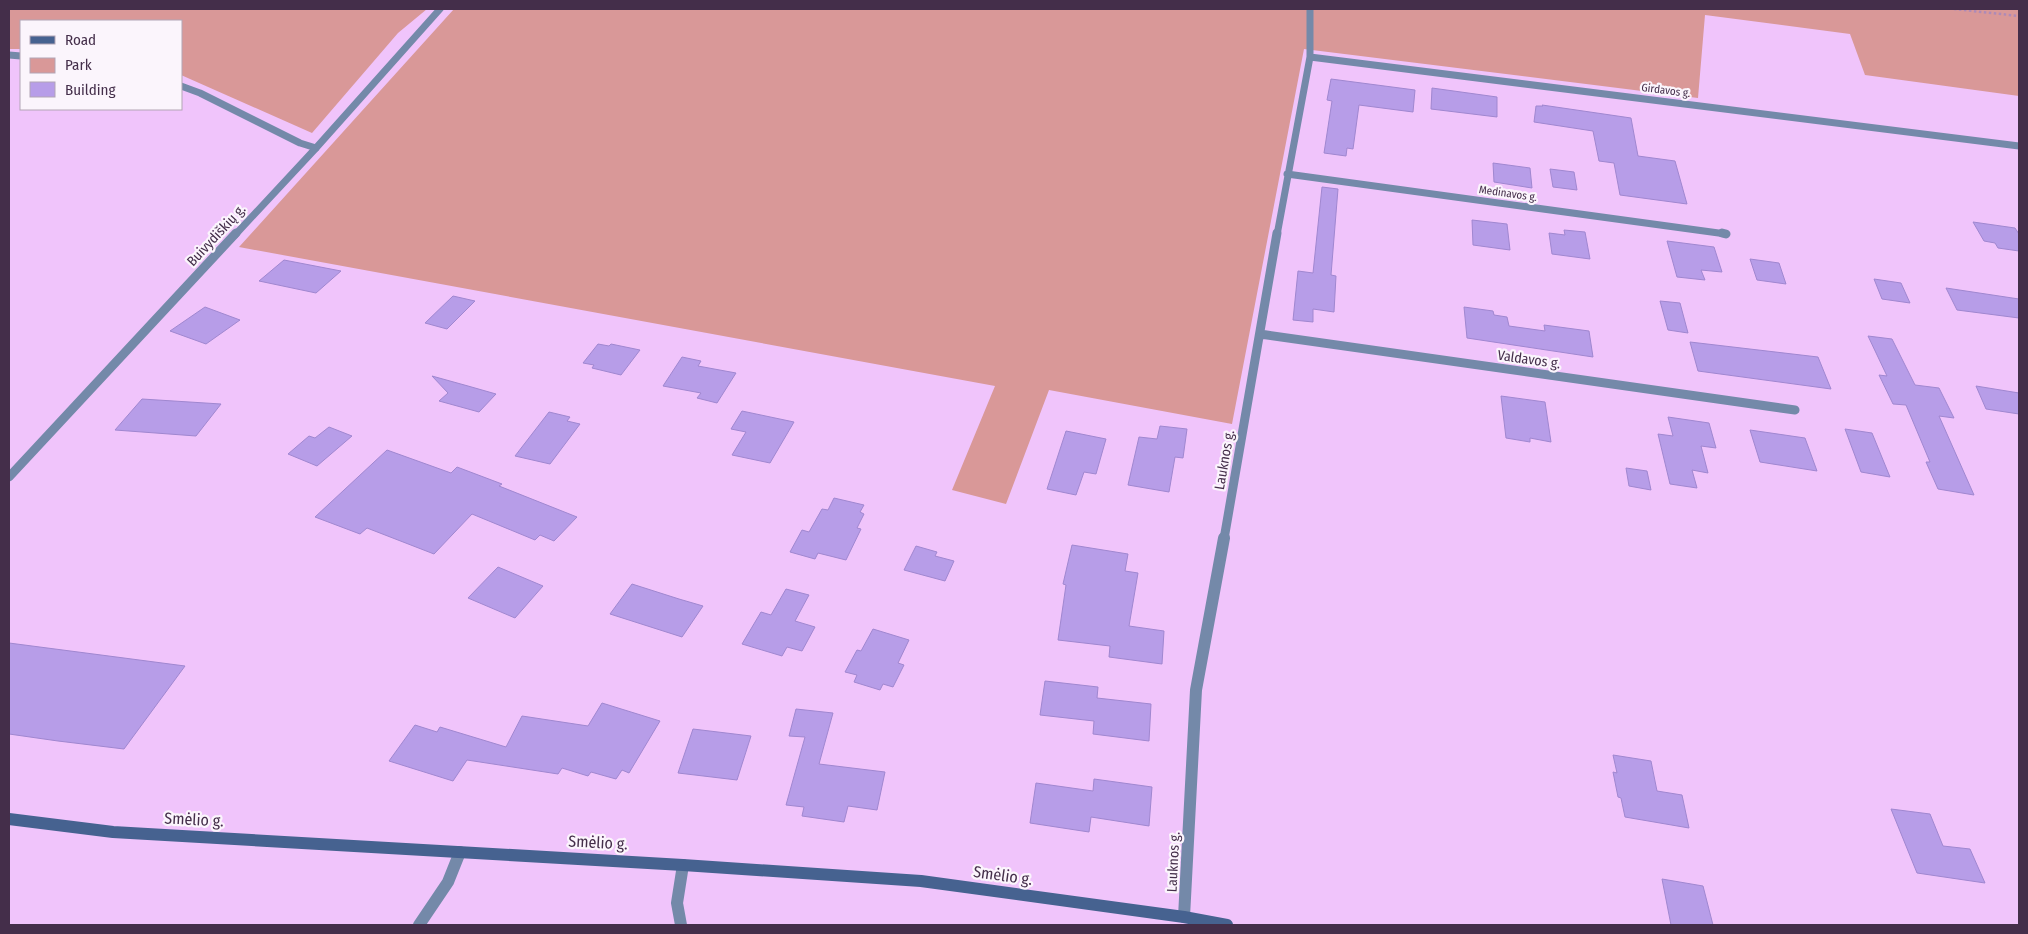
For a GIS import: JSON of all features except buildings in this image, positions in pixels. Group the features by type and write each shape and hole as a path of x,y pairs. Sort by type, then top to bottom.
{"main road":[{"name":"Smėlio g.","path":"9,819 113,832 683,865 921,882 1184,917 1227,925"}],"street":[{"name":"Buivydiškių g.","path":"9,477 316,148 440,9"},
{"name":"Lauknos g.","path":"1184,917 1196,690 1310,57 1310,9"},
{"name":"Girdavos g.","path":"1310,57 2019,146"},
{"path":"182,86 200,93 300,143 316,148"},
{"name":"Medinavos g.","path":"1288,174 1726,234"},
{"name":"Valdavos g.","path":"1260,334 1795,410"},
{"path":"419,925 448,882 460,852"},
{"path":"681,925 678,920 676,897 683,865"}],"path":[{"path":"1954,9 2019,16"}],"green space":[{"path":"9,9 427,9 398,33 312,133 182,75 182,20 20,20 20,49 9,49"},
{"path":"454,9 2019,9 2019,96 1865,75 1850,34 1705,15 1698,98 1304,49 1232,424 1049,390 1006,504 952,490 995,386 239,247"}]}
